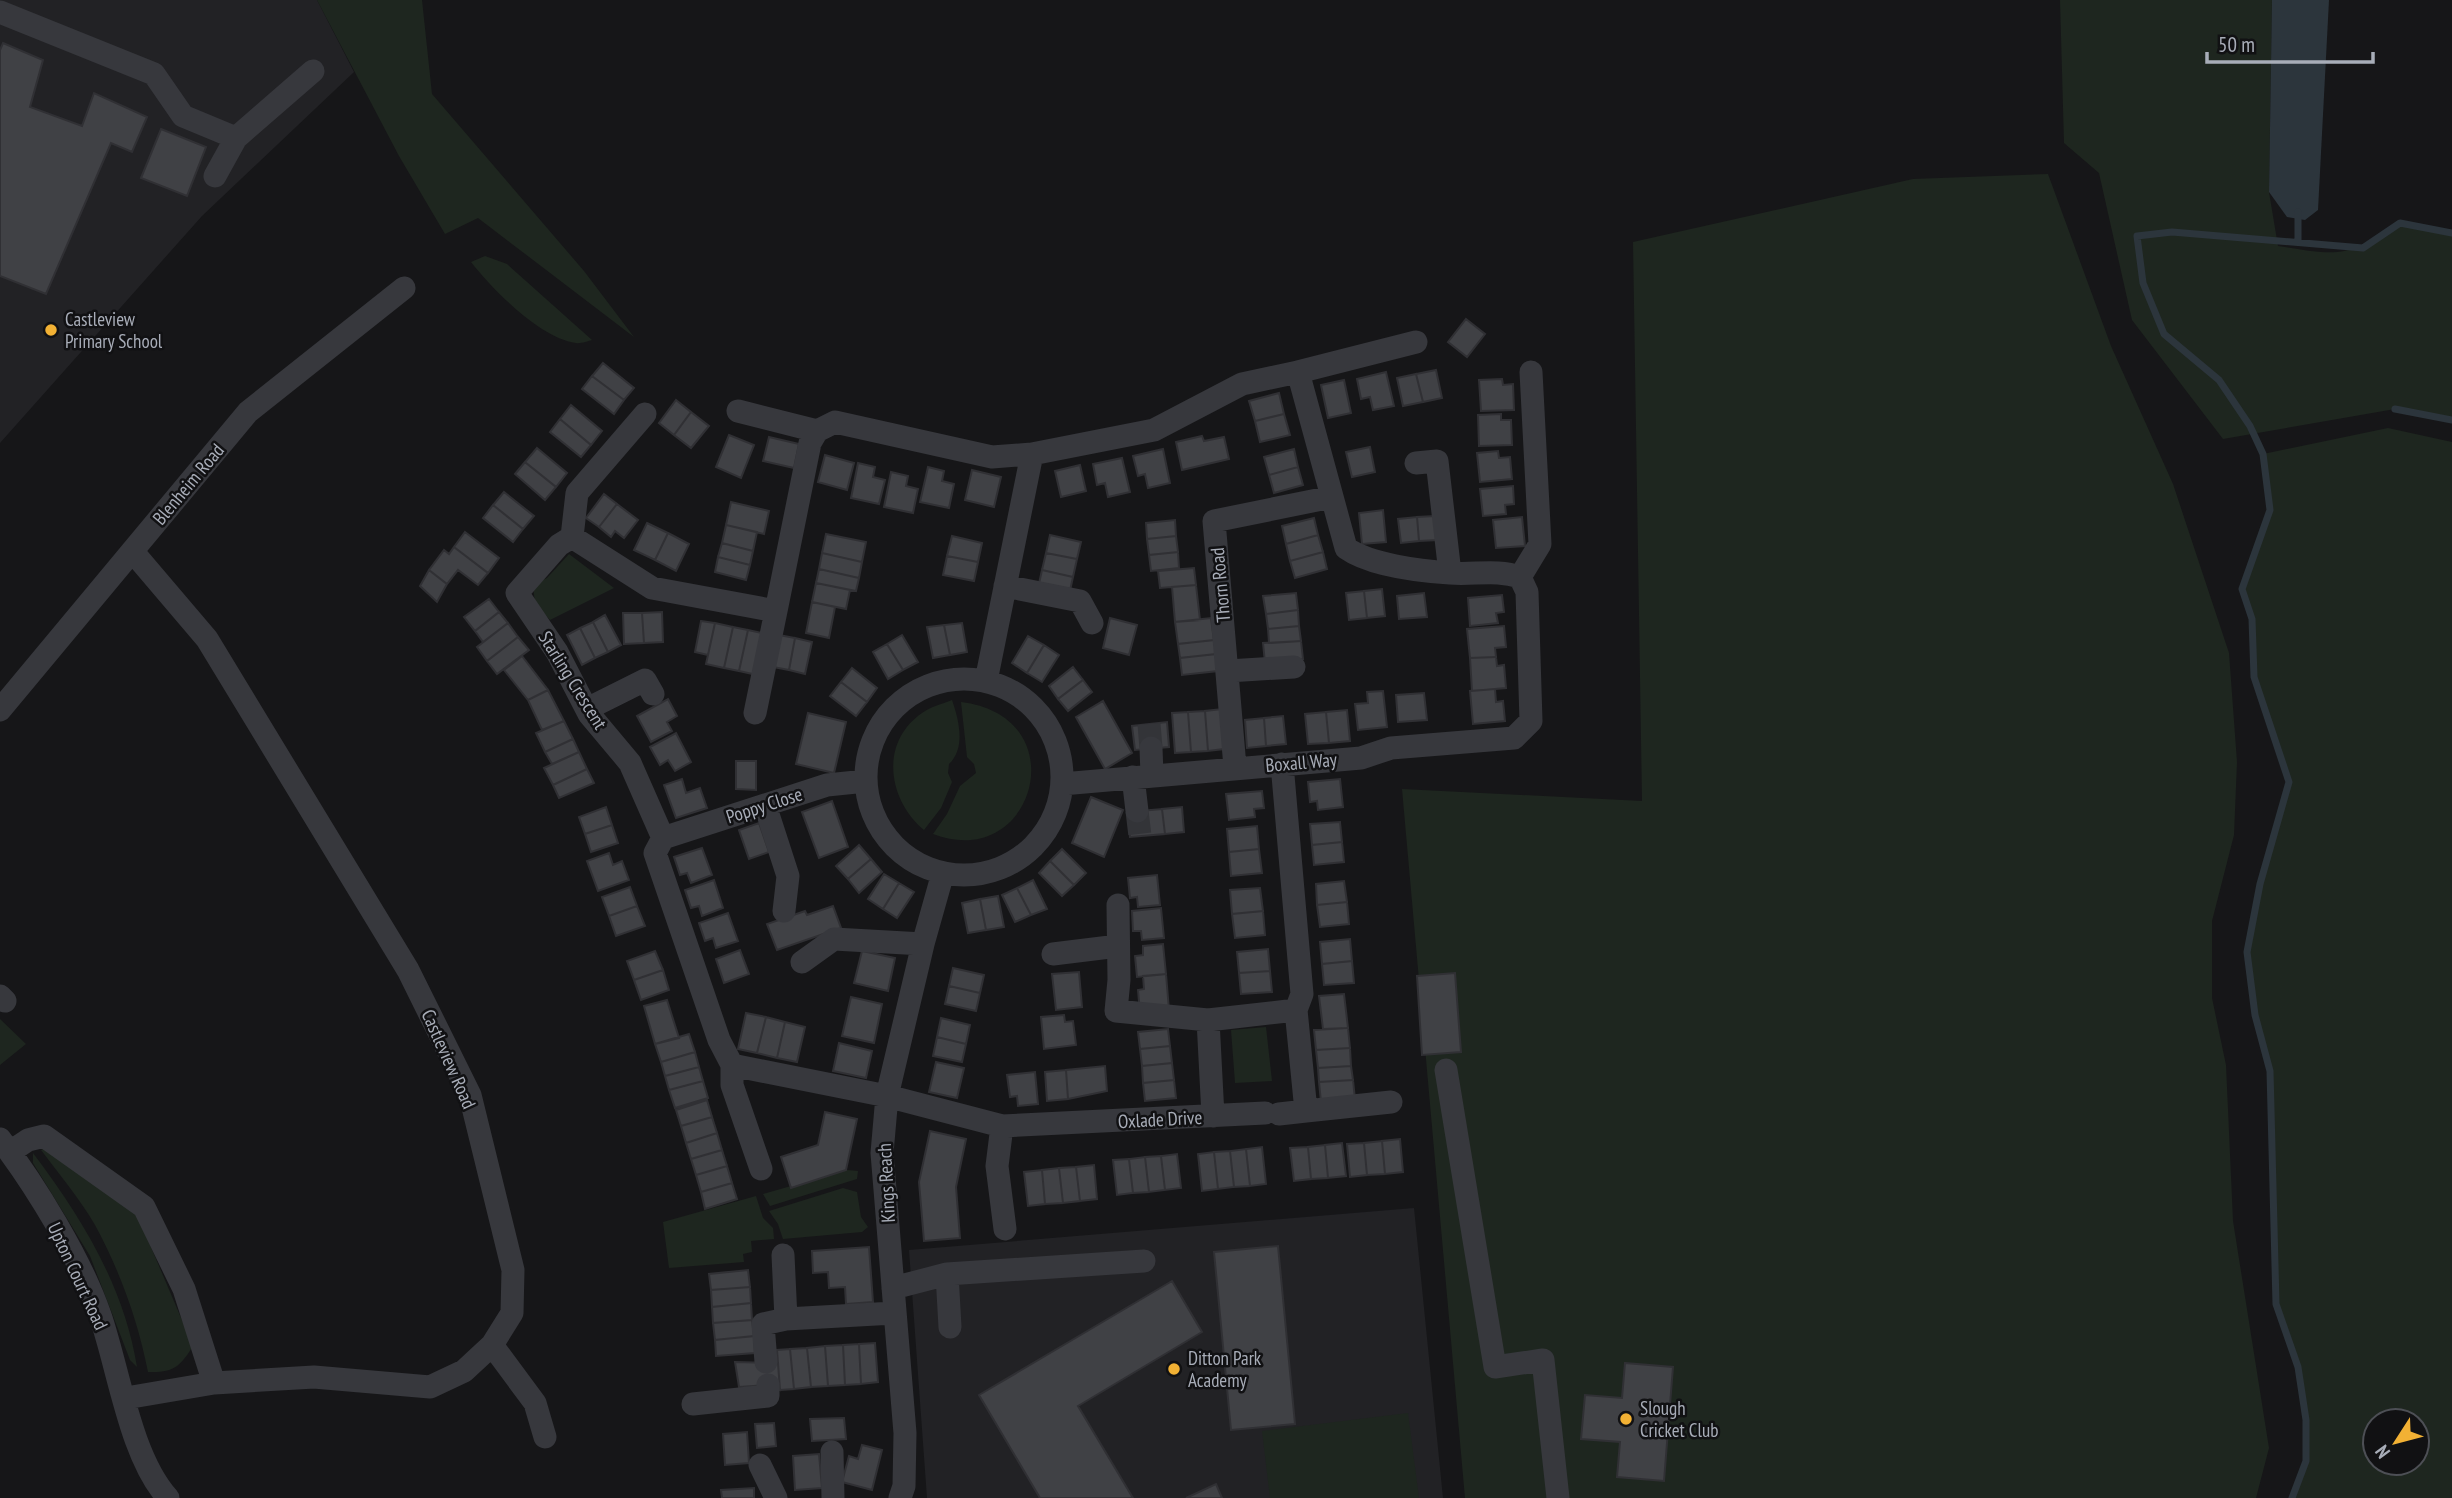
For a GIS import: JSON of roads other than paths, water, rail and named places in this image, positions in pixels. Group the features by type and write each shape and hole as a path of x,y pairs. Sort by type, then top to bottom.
{"street":[{"path":"0,12 154,74 183,116 236,138"},
{"path":"215,176 236,138 313,71"},
{"name":"Blenheim Road","path":"3,700 132,552 248,412 404,288"},
{"path":"755,713 810,443 817,431 835,422 992,457 1032,454 1154,430 1242,384 1416,342"},
{"path":"1298,372 1346,548 1361,558 1450,573 1507,573 1520,577 1540,544 1531,372"},
{"path":"737,411 817,431"},
{"path":"645,414 577,493 572,537 652,588 776,611"},
{"path":"986,681 1032,454"},
{"path":"1416,463 1437,461 1450,573"},
{"name":"Thorn Road","path":"1235,768 1214,521 1332,498"},
{"name":"Starling Crescent","path":"572,537 559,545 517,593 557,652 587,709 630,763 663,838"},
{"name":"Castleview Road","path":"126,1398 214,1383 314,1377 430,1387 464,1371 492,1345 512,1313 513,1270 470,1095 408,970 206,639 132,552"},
{"name":"Boxall Way","path":"1062,784 1361,758 1391,748 1514,737 1531,721 1527,592 1520,577"},
{"path":"1005,586 1080,601 1092,623"},
{"path":"1228,671 1294,667"},
{"path":"587,709 645,680 653,694"},
{"path":"952,680 986,681 1012,691 1034,708 1051,730 1060,756 1062,784 1055,817 1036,845 1009,865 977,875 943,873 922,866 900,852 883,832 871,807 866,781 873,743 881,726 900,703 924,688 952,680"},
{"path":"1137,811 1151,748"},
{"path":"1282,764 1302,994 1296,1010 1306,1111"},
{"name":"Poppy Close","path":"663,838 827,785 866,781"},
{"path":"765,805 788,876 784,911"},
{"path":"663,838 655,853 719,1040 732,1065 732,1085 761,1169"},
{"name":"Kings Reach","path":"900,1498 904,1486 905,1433 882,1153 887,1096 923,944 943,873"},
{"path":"1118,905 1116,1011 1208,1020 1296,1010"},
{"path":"802,962 834,939 923,944"},
{"path":"1053,954 1118,946"},
{"name":"Oxlade Drive","path":"732,1065 887,1096 1002,1126 1213,1116 1208,1020"},
{"path":"1446,1070 1495,1367 1544,1360 1558,1498"},
{"path":"1213,1116 1306,1111 1391,1102"},
{"path":"1002,1126 997,1166 1005,1229"},
{"path":"5,1146 44,1136 144,1207 184,1289 214,1383"},
{"name":"Upton Court Road","path":"5,1146 64,1239 99,1312 144,1464 168,1498"},
{"path":"783,1255 786,1319"},
{"path":"893,1288 947,1274 1144,1261"},
{"path":"947,1274 950,1327"},
{"path":"693,1404 768,1396 763,1324 786,1319 894,1313"},
{"path":"492,1345 535,1403 545,1437"},
{"path":"832,1452 833,1498"},
{"path":"144,1464 151,1498"},
{"path":"760,1465 776,1498"}],"waterway":[{"path":"2298,212 2298,242"},
{"path":"2292,1498 2306,1461 2306,1420 2298,1367 2276,1304 2270,1071 2255,1015 2247,952 2260,884 2289,782 2254,677 2252,619 2242,589 2270,510 2263,454 2250,426 2219,380 2164,334 2143,283 2137,236 2172,232 2363,248 2400,223 2452,233"},
{"path":"2395,409 2452,420"}],"tunnel":[{"path":"1149,724 1151,748"},
{"path":"1137,811 1140,836"}],"place":[{"name":"Castleview Primary School","path":"51,330"},
{"name":"Ditton Park Academy","path":"1174,1369"},
{"name":"Slough Cricket Club","path":"1626,1419"}]}
